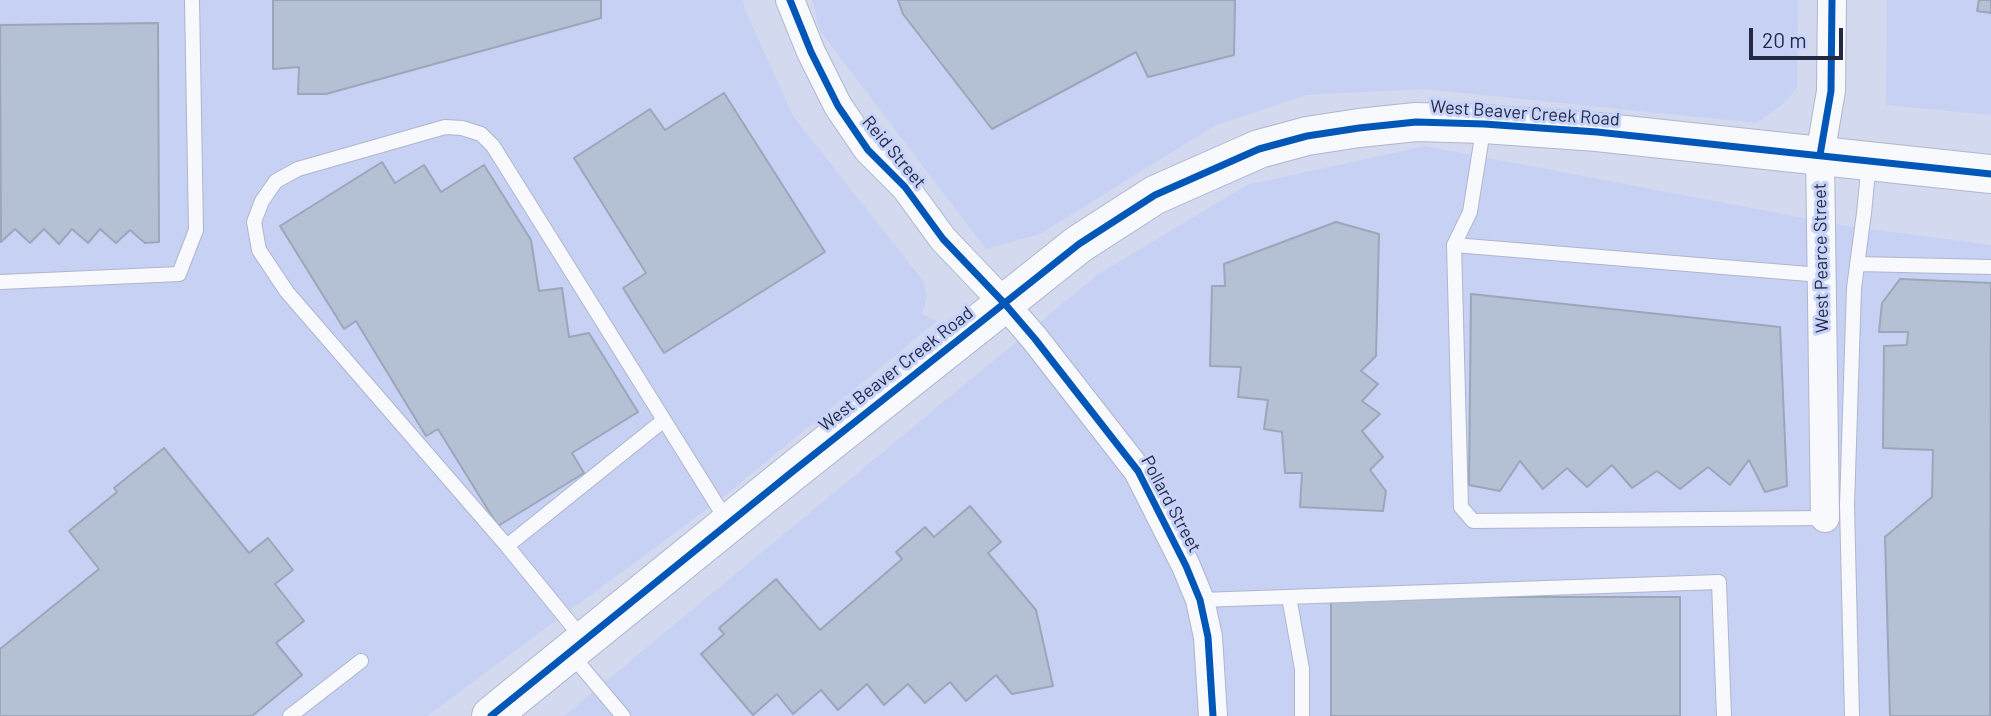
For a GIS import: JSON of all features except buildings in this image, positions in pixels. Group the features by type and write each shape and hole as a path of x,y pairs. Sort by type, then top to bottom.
{"street":[{"name":"Reid Street","path":"790,0 811,52 838,106 867,150 905,187 943,239 1005,304"},
{"name":"West Pearce Street","path":"1825,518 1820,155 1831,91 1832,0"},
{"name":"West Beaver Creek Road","path":"491,716 728,523 1079,244 1155,195 1259,149 1307,136 1359,128 1416,122 1484,124 1584,131 1991,174"},
{"name":"Pollard Street","path":"1005,304 1138,471 1186,566 1200,600 1208,637 1213,716"}],"lane":[{"path":"0,282 179,274 196,230 192,0"},
{"path":"1484,124 1470,212 1454,245 1461,507 1473,521 1825,518"},
{"path":"623,716 507,546 287,292 259,250 254,222 262,201 276,181 298,169 445,127 462,128 481,134 493,146 728,523"},
{"path":"1852,716 1847,505 1854,288 1869,161"},
{"path":"1454,245 1821,275"},
{"path":"1857,264 1991,267"},
{"path":"507,546 664,420"},
{"path":"1200,600 1719,582 1724,716"},
{"path":"1289,597 1302,669 1302,716"},
{"path":"290,716 361,661"}],"shaded area":[{"path":"0,0 743,0 793,116 924,282 927,297 922,314 937,321 722,498 427,716 0,716"},
{"path":"812,0 1798,0 1797,88 1783,104 1757,123 1424,89 1306,95 1214,126 1040,234 986,249 820,31"},
{"path":"1887,0 1991,0 1991,115 1886,105"},
{"path":"1425,146 1846,226 1991,245 1991,716 564,716 1097,275 1247,185"}],"cycle path":[{"path":"790,0 811,52 838,106 868,150 905,187 943,239 1035,339 1138,471 1186,566 1200,600 1208,637 1213,716"},
{"path":"1820,155 1831,91 1832,0"},
{"path":"491,716 1079,244 1155,195 1259,149 1307,136 1359,128 1416,122 1484,124 1597,132 1991,174"}]}
